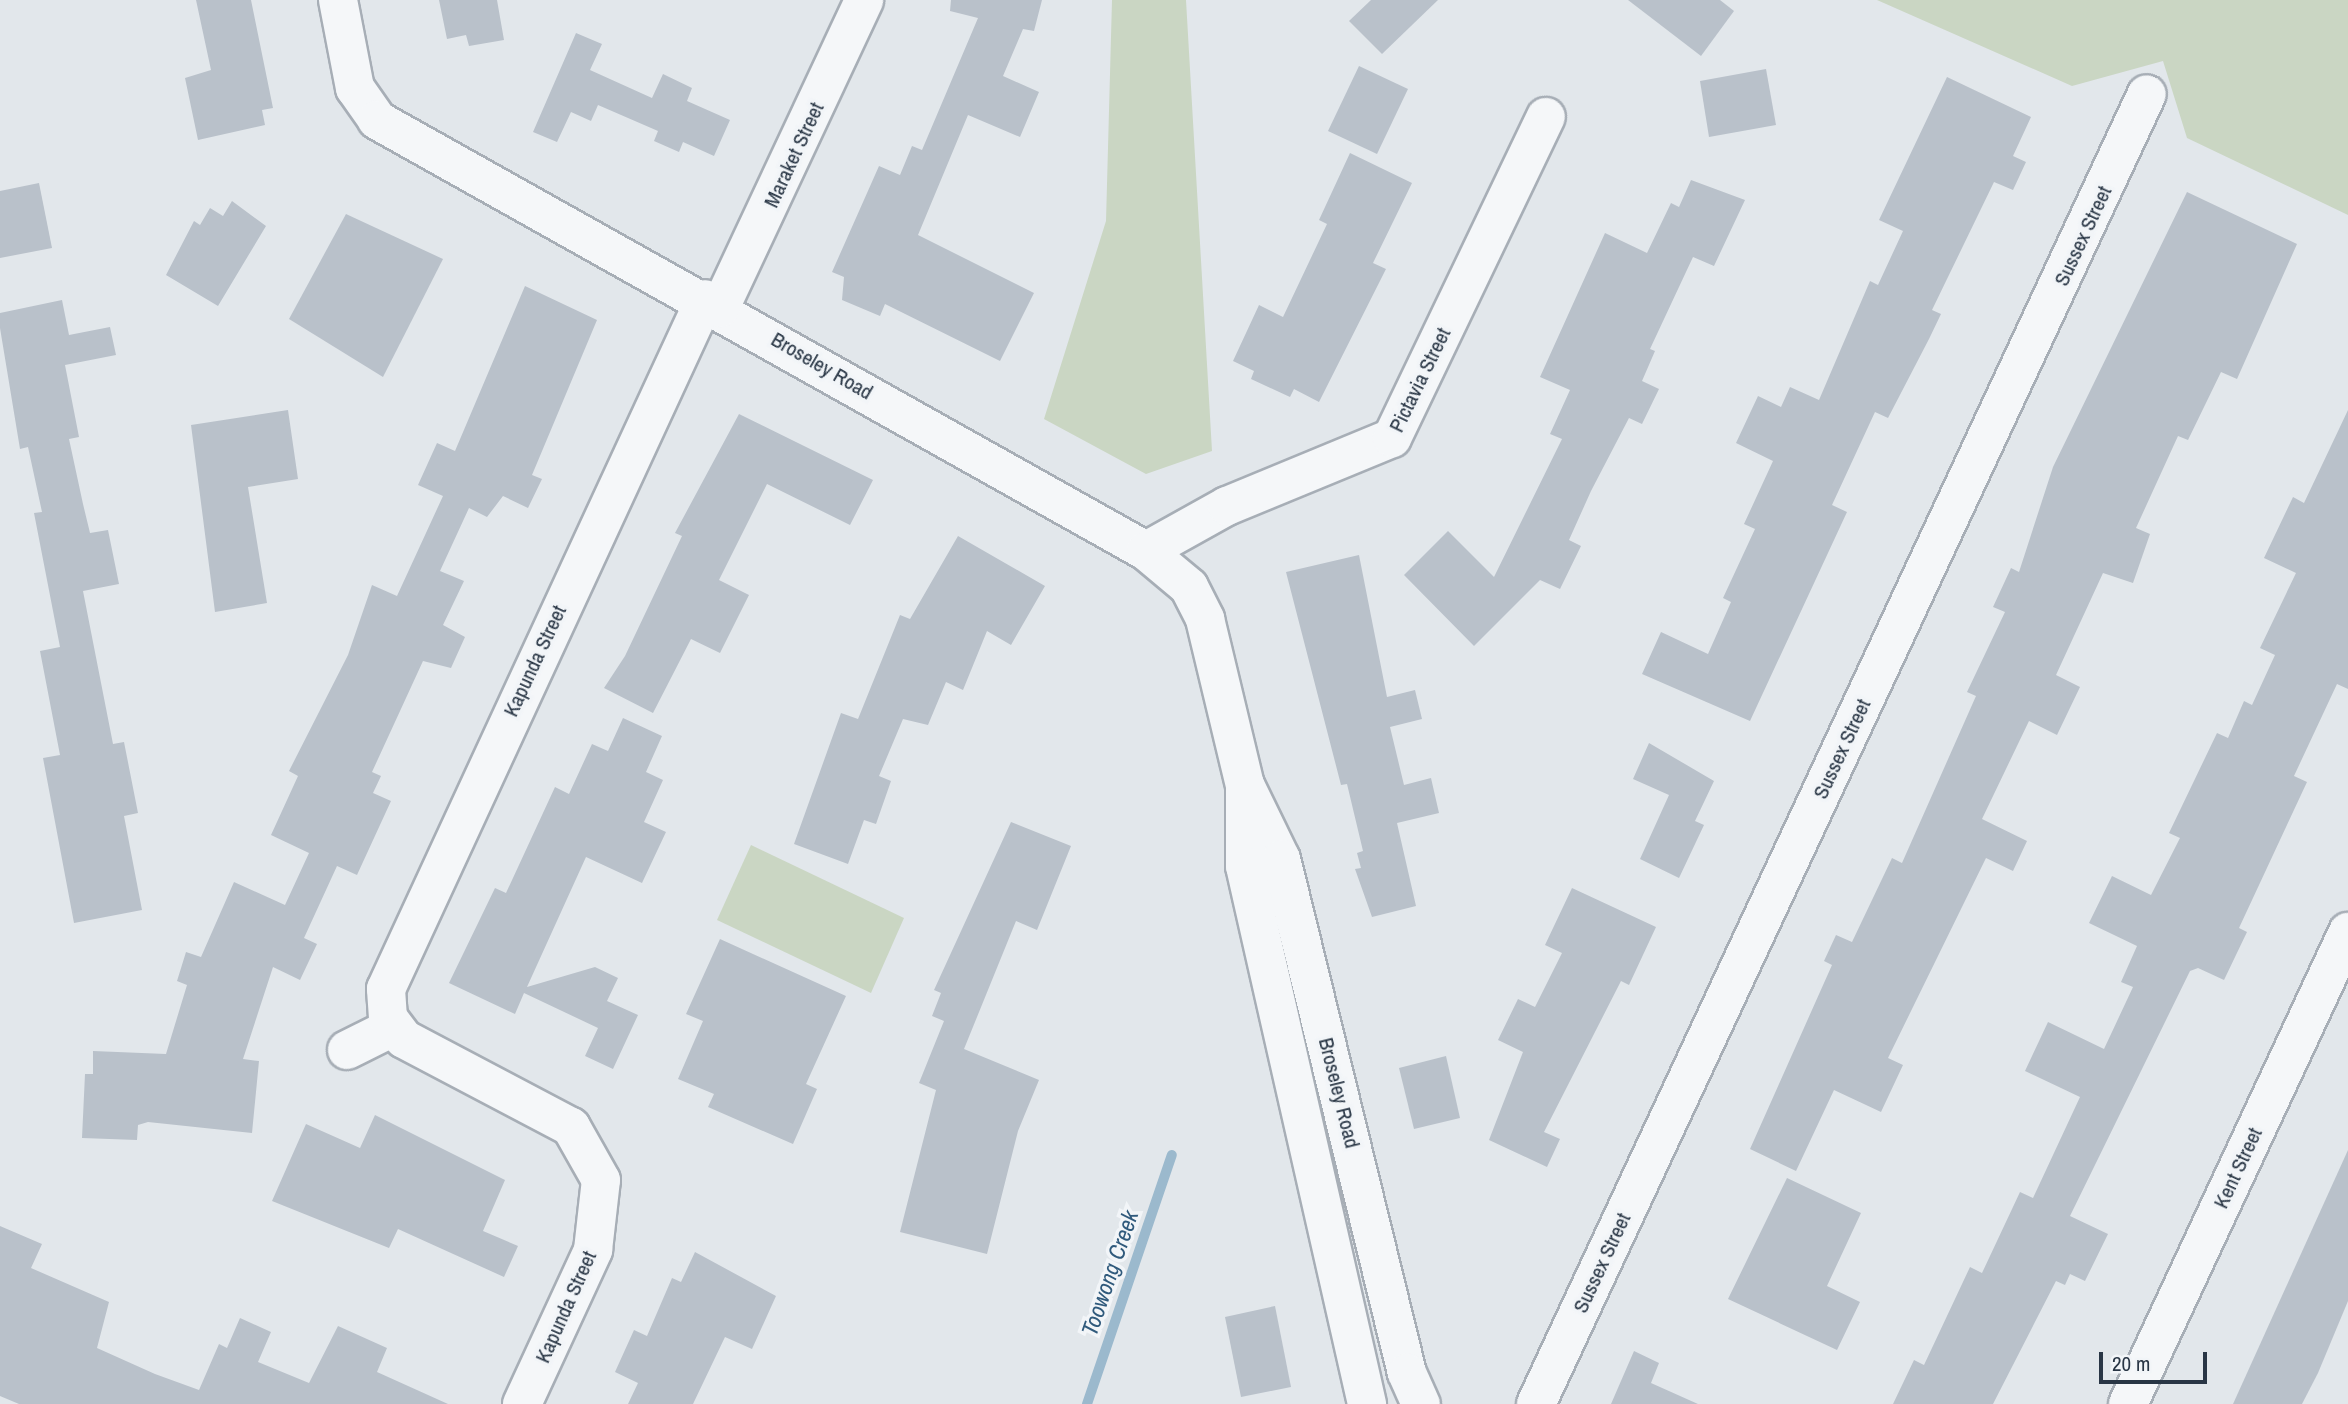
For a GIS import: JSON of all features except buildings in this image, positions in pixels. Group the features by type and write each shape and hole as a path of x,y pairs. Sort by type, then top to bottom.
{"street":[{"name":"Broseley Road","path":"338,0 355,88 377,120 712,304 1146,551 1181,578 1200,604 1245,785 1282,859 1407,1373 1421,1404"},
{"name":"Maraket Street","path":"712,304 864,0"},
{"name":"Sussex Street","path":"1536,1404 2147,94"},
{"name":"Pictavia Street","path":"1146,551 1217,511 1392,438 1546,117"},
{"name":"Kapunda Street","path":"522,1404 593,1250 601,1180 571,1128 425,1054 393,1027 385,998 395,962 712,304"},
{"name":"Broseley Road","path":"1245,785 1245,866 1367,1404"},
{"name":"Kent Street","path":"2128,1404 2348,932"},
{"path":"347,1050 393,1027"}],"green space":[{"path":"1112,0 1186,0 1212,451 1146,474 1044,419 1106,221"},
{"path":"1877,0 2348,0 2348,215 2187,138 2163,61 2072,86"},
{"path":"751,845 904,918 871,993 717,920"}],"waterway":[{"name":"Toowong Creek","path":"1087,1404 1172,1155"}]}
